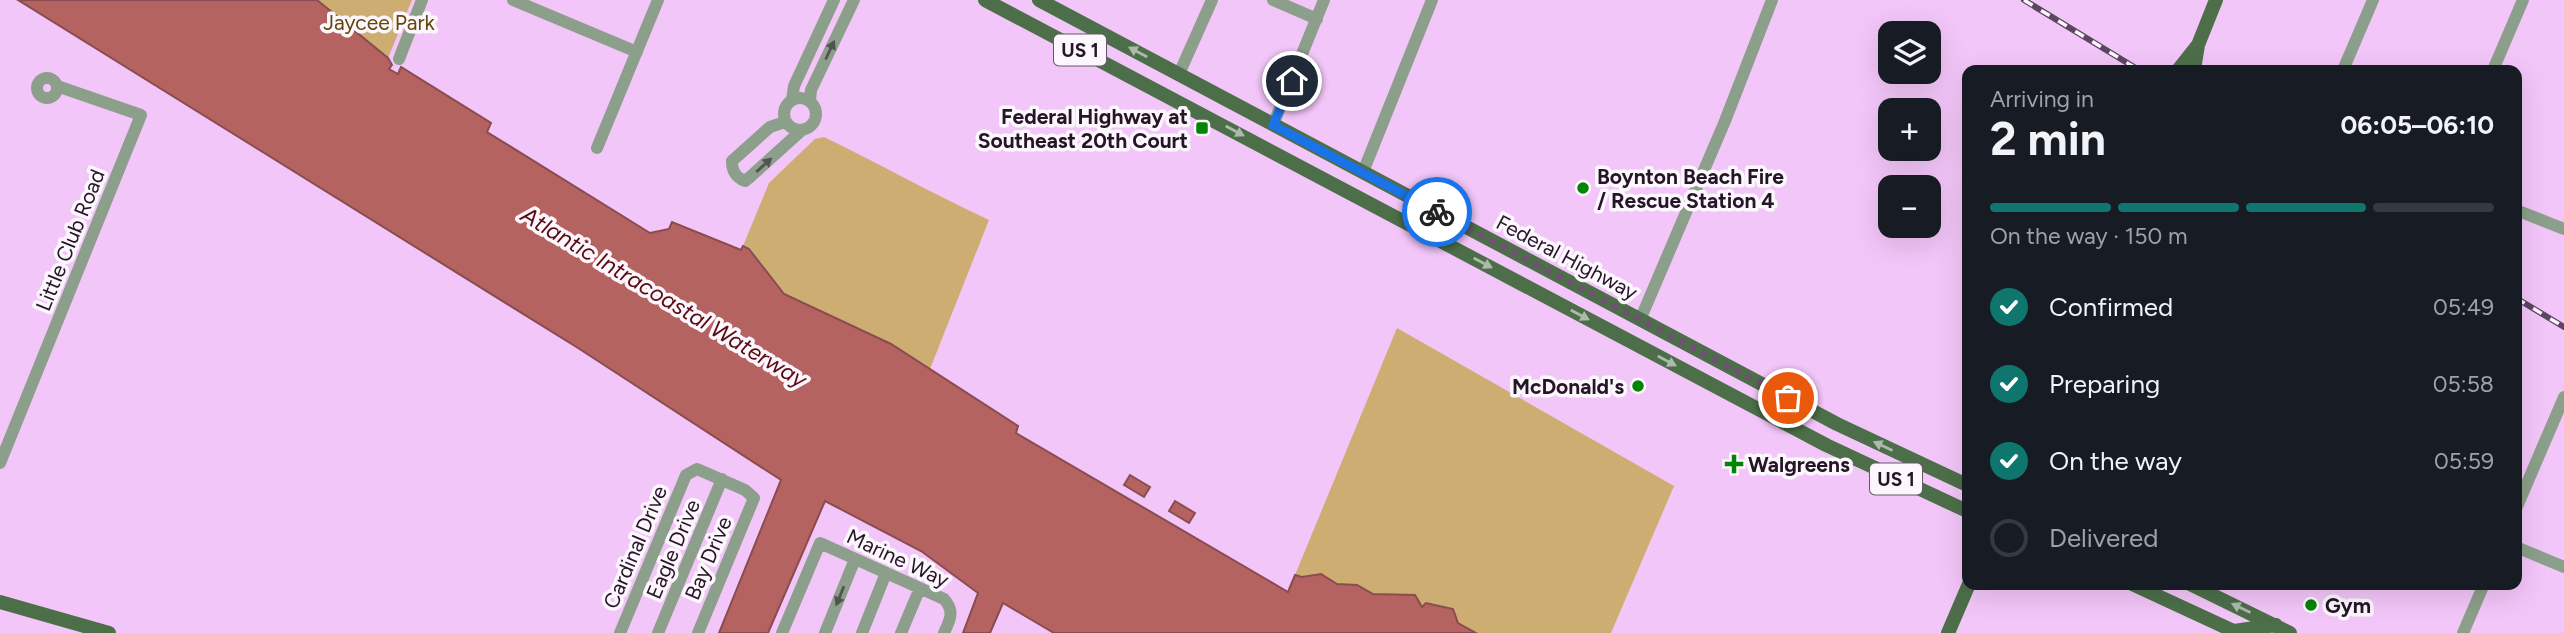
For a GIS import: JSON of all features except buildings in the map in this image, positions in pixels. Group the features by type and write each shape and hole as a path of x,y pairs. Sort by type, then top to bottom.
{"main road":[{"name":"US 1","path":"985,0 1826,445 1962,509"},
{"name":"Federal Highway","path":"1039,0 1837,424 1962,483"},
{"path":"2195,65 2198,45 2216,0"},
{"path":"1062,41 1088,47 1156,82 1174,78 1179,74"},
{"path":"2182,65 2198,45"},
{"path":"1175,99 1198,85"},
{"path":"1607,329 1640,320"},
{"path":"1628,340 1656,328"},
{"path":"1948,633 1966,590"},
{"path":"2146,590 2236,632 2276,625"},
{"path":"2203,590 2290,633"},
{"path":"0,602 109,633"}],"street":[{"path":"398,59 422,0"},
{"path":"513,0 637,52"},
{"path":"597,148 658,0"},
{"path":"792,100 794,86 834,0"},
{"path":"785,122 770,127 732,161 732,169 738,178 745,181 802,130 810,127 816,118 810,101 811,90 854,0"},
{"path":"1179,74 1212,0"},
{"path":"1273,0 1317,19"},
{"path":"1273,125 1325,0"},
{"path":"1363,172 1432,0"},
{"path":"1640,320 1725,121 1772,0"},
{"path":"2345,65 2373,0"},
{"path":"2495,65 2523,0"},
{"name":"Little Club Road","path":"0,463 141,115 57,86"},
{"path":"802,130 792,129 785,122 785,107 792,100 801,98 810,101"},
{"path":"2522,212 2564,229"},
{"path":"2522,495 2564,397"},
{"path":"2550,429 2564,435"},
{"name":"Cardinal Drive","path":"620,633 685,475 697,469 722,480"},
{"name":"Bay Drive","path":"698,633 754,498 745,490 722,480"},
{"name":"Eagle Drive","path":"658,633 722,480"},
{"name":"Marine Way","path":"782,633 820,543 944,599 950,605 952,614 944,633"},
{"path":"2522,550 2564,567"},
{"path":"825,633 855,559"},
{"path":"862,633 886,573"},
{"path":"901,633 920,588"},
{"path":"2463,633 2481,590"}],"green space":[{"name":"Jaycee Park","path":"317,0 412,0 388,58"},
{"path":"824,137 989,220 930,369 891,344 784,294 750,249 743,246 769,183 815,139"},
{"path":"1397,328 1674,486 1611,633 1476,633 1423,608 1415,595 1373,594 1357,585 1337,584 1321,574 1302,577 1295,575"}],"water":[{"name":"Atlantic Intracoastal Waterway","path":"18,0 317,0 388,58 392,65 389,69 398,74 401,67 491,123 487,132 650,233 669,229 672,222 741,250 743,246 749,249 784,294 891,344 1018,426 1016,433 1288,592 1295,575 1302,577 1321,574 1337,584 1357,585 1373,594 1415,595 1422,607 1426,603 1453,609 1458,623 1476,633 1054,633 1003,603 990,633 963,633 978,593 921,551 825,501 768,633 719,633 781,480 578,348"},
{"path":"1130,475 1150,487 1144,497 1124,485"},
{"path":"1175,501 1195,513 1189,523 1169,511"}],"railway":[{"path":"2024,0 2131,65"},
{"path":"2522,302 2564,327"}],"way so far":[{"path":"1437,212 1788,398"}],"place":[{"name":"Federal Highway at Southeast 20th Court","path":"1202,128"},
{"name":"Boynton Beach Fire / Rescue Station 4","path":"1583,188"},
{"name":"McDonald's","path":"1638,386"},
{"name":"Walgreens","path":"1734,464"},
{"name":"Gym","path":"2311,605"}],"route":[{"path":"1292,81 1273,125 1437,212"}]}
